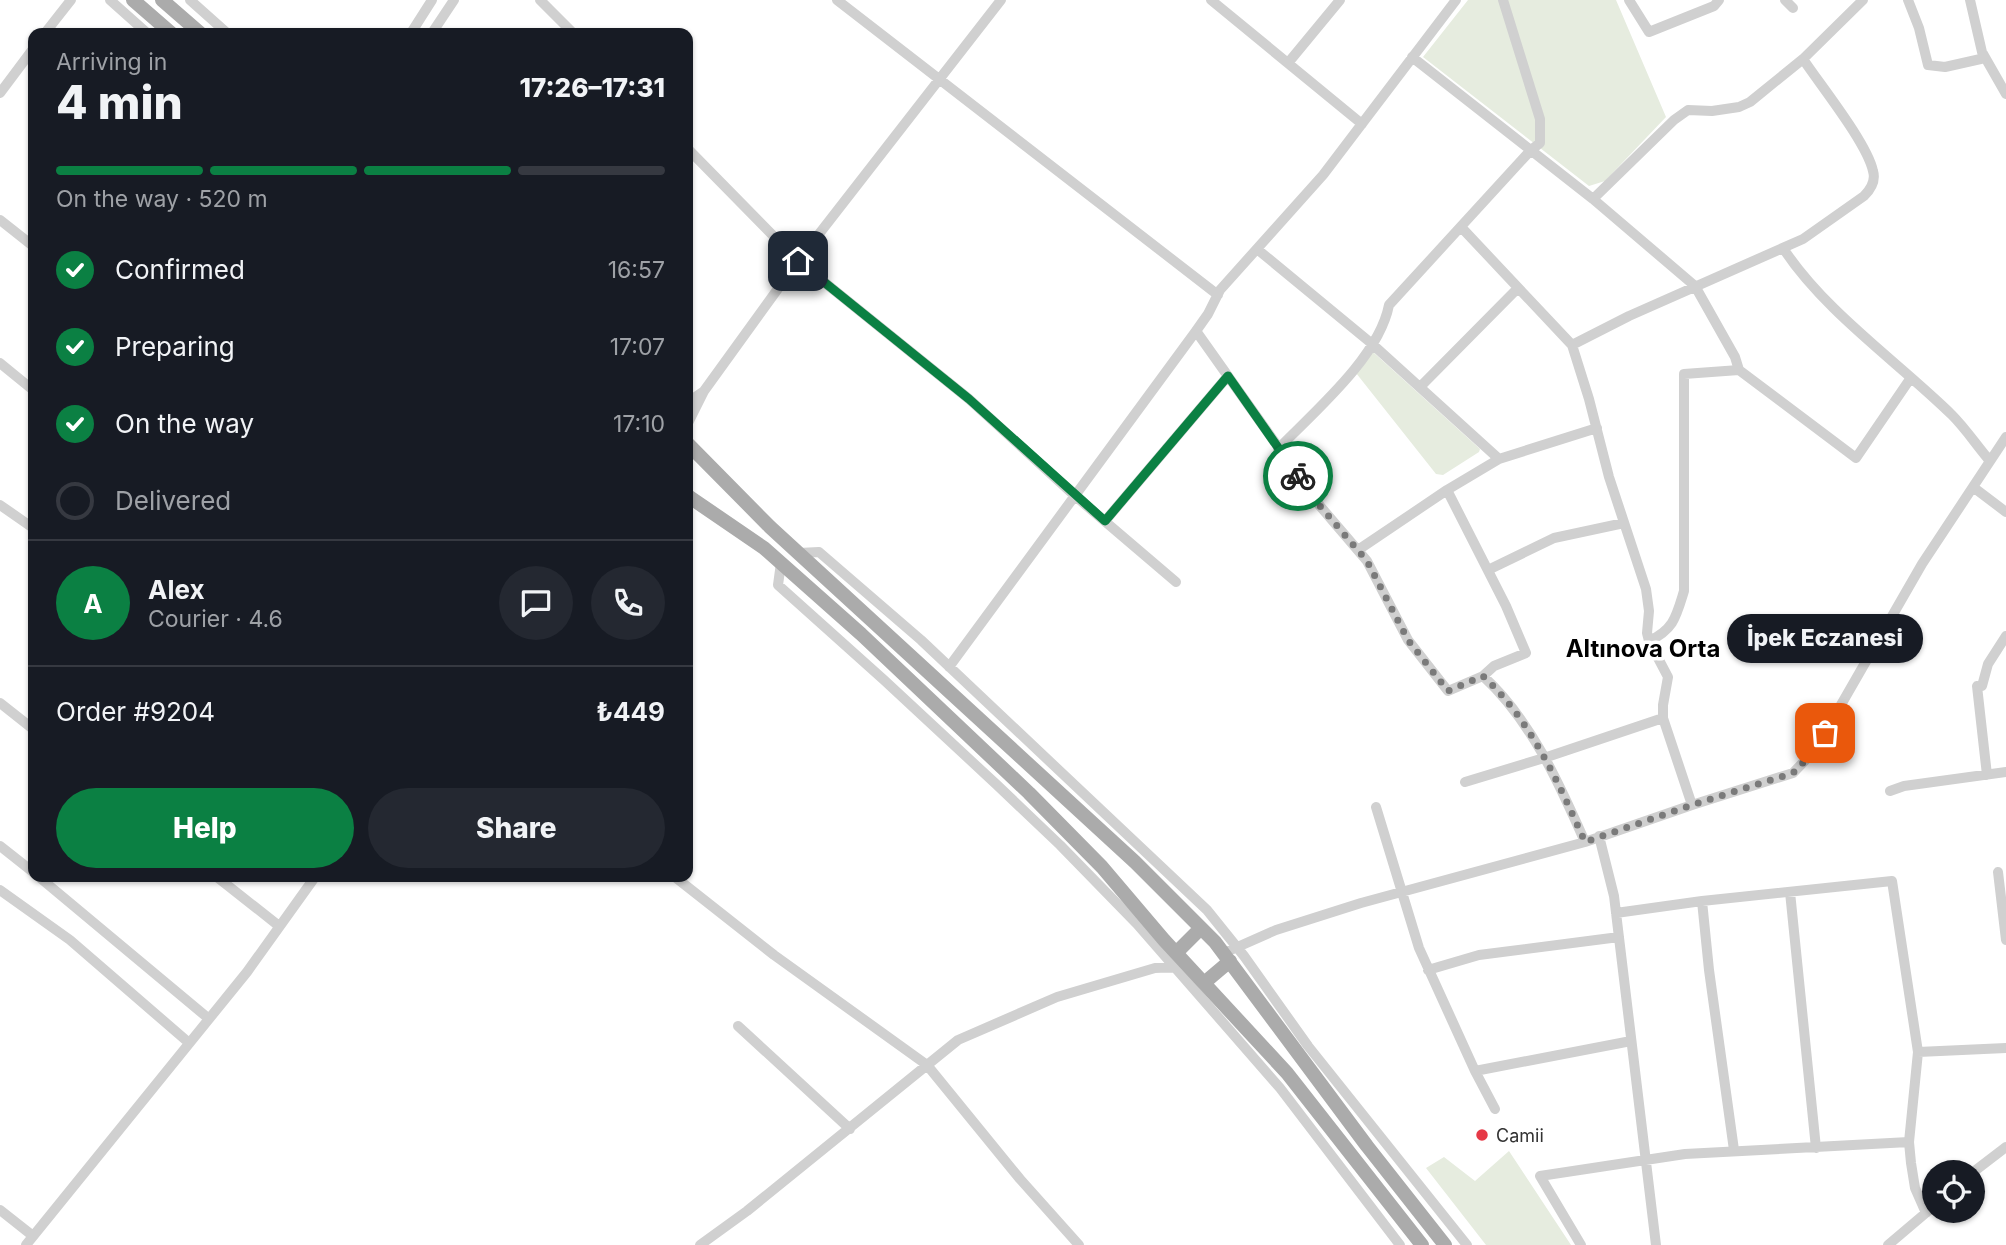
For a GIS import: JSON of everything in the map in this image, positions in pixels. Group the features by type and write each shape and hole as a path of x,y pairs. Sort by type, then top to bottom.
{"main road":[{"path":"133,0 165,28"},
{"path":"162,0 194,28"},
{"path":"693,449 799,553 1135,862 1230,954 1367,1146 1445,1245"},
{"path":"693,499 764,548 861,634 1029,793 1102,867 1180,962 1287,1073 1422,1245"},
{"path":"1180,962 1201,928"},
{"path":"1204,984 1230,954"}],"street":[{"path":"49,28 71,0"},
{"path":"110,0 141,28"},
{"path":"190,0 221,28"},
{"path":"414,28 432,0"},
{"path":"435,28 454,0"},
{"path":"540,0 568,28"},
{"path":"837,0 1218,295"},
{"path":"693,413 704,391 798,261 1001,0"},
{"path":"1211,0 1362,124"},
{"path":"1288,63 1340,0"},
{"path":"949,667 1196,331 1218,295 1323,175 1456,0"},
{"path":"1278,449 1351,375 1386,321 1389,305 1540,143 1540,119 1503,0"},
{"path":"1629,0 1649,32 1714,6 1719,0"},
{"path":"1592,199 1674,120 1688,110 1712,111 1739,107 1750,102 1803,59 1863,0"},
{"path":"1908,0 1919,28 1928,65 1945,67 1985,58"},
{"path":"1970,0 1982,52 2006,94"},
{"path":"0,93 28,56"},
{"path":"1412,57 1592,199 1695,286 1735,357 1739,370 1856,458 1910,379"},
{"path":"1572,345 1695,286 1803,239 1864,196 1874,181 1873,169 1856,137 1803,59"},
{"path":"693,154 798,261 969,399 1074,495 1176,582"},
{"path":"0,220 28,242"},
{"path":"1461,227 1572,345 1609,477 1646,589 1650,611 1647,633 1668,677 1663,718 1692,805"},
{"path":"1783,248 1794,265 1839,311 1953,416 1990,461"},
{"path":"1257,249 1371,344 1499,459"},
{"path":"1420,387 1518,288"},
{"path":"1196,331 1320,506 1367,561 1408,640 1448,691 1483,676 1494,666 1526,653 1524,643 1447,490"},
{"path":"0,363 28,386"},
{"path":"1649,641 1667,632 1684,591 1684,374 1739,370"},
{"path":"1105,521 1228,376"},
{"path":"693,399 704,391"},
{"path":"1358,550 1447,490 1499,459 1597,428"},
{"path":"1230,954 1276,930 1401,892 1585,842 1793,773 1815,750 1922,564 2006,437"},
{"path":"1972,487 2006,512"},
{"path":"0,505 28,525"},
{"path":"1488,570 1554,538 1624,523"},
{"path":"799,553 819,552 857,583 1207,910 1230,954 1308,1046 1467,1245"},
{"path":"1987,775 1979,686 1987,664 2006,636"},
{"path":"1483,676 1499,691 1528,731 1561,788 1585,842"},
{"path":"0,703 28,725"},
{"path":"1465,782 1663,718"},
{"path":"1890,791 1904,786 2006,772"},
{"path":"1376,807 1427,970 1495,1109"},
{"path":"1599,836 1616,913 1656,1245"},
{"path":"0,846 28,868"},
{"path":"1997,872 2006,940"},
{"path":"1616,913 1892,881 1918,1052 1909,1142 1915,1188 1922,1198"},
{"path":"45,882 208,1018"},
{"path":"223,882 279,926"},
{"path":"0,1210 30,1240 247,972 311,882"},
{"path":"681,882 774,954 926,1065 1020,1179 1079,1245"},
{"path":"0,890 70,940 188,1042"},
{"path":"1790,892 1816,1148"},
{"path":"1702,901 1734,1150"},
{"path":"1427,970 1479,955 1619,937"},
{"path":"700,1245 850,1129 958,1040 1057,997 1180,962 1400,1245"},
{"path":"738,1026 850,1129"},
{"path":"1475,1072 1631,1041"},
{"path":"1918,1052 2006,1048"},
{"path":"1581,1245 1540,1176 1646,1158 1734,1150 1909,1142"},
{"path":"1985,1163 2006,1147"},
{"path":"1888,1245 1922,1217"}],"shaded area":[{"path":"1468,0 1616,0 1666,117 1605,181 1589,186 1423,57"},
{"path":"1373,352 1480,449 1479,452 1443,475 1436,474 1356,373"},
{"path":"1509,1151 1571,1245 1486,1245 1426,1168 1444,1157 1475,1181"}],"way so far":[{"path":"1298,476 1367,561 1408,640 1448,691 1483,676 1499,691 1528,731 1561,788 1585,842 1793,773 1815,750 1825,733"}],"place":[{"name":"İpek Eczanesi","path":"1825,733"},
{"name":"Camii","path":"1482,1135"}],"district":[{"name":"Altınova Orta","path":"1643,648"}],"route":[{"path":"798,261 969,399 1105,521 1228,376 1298,476"}]}
